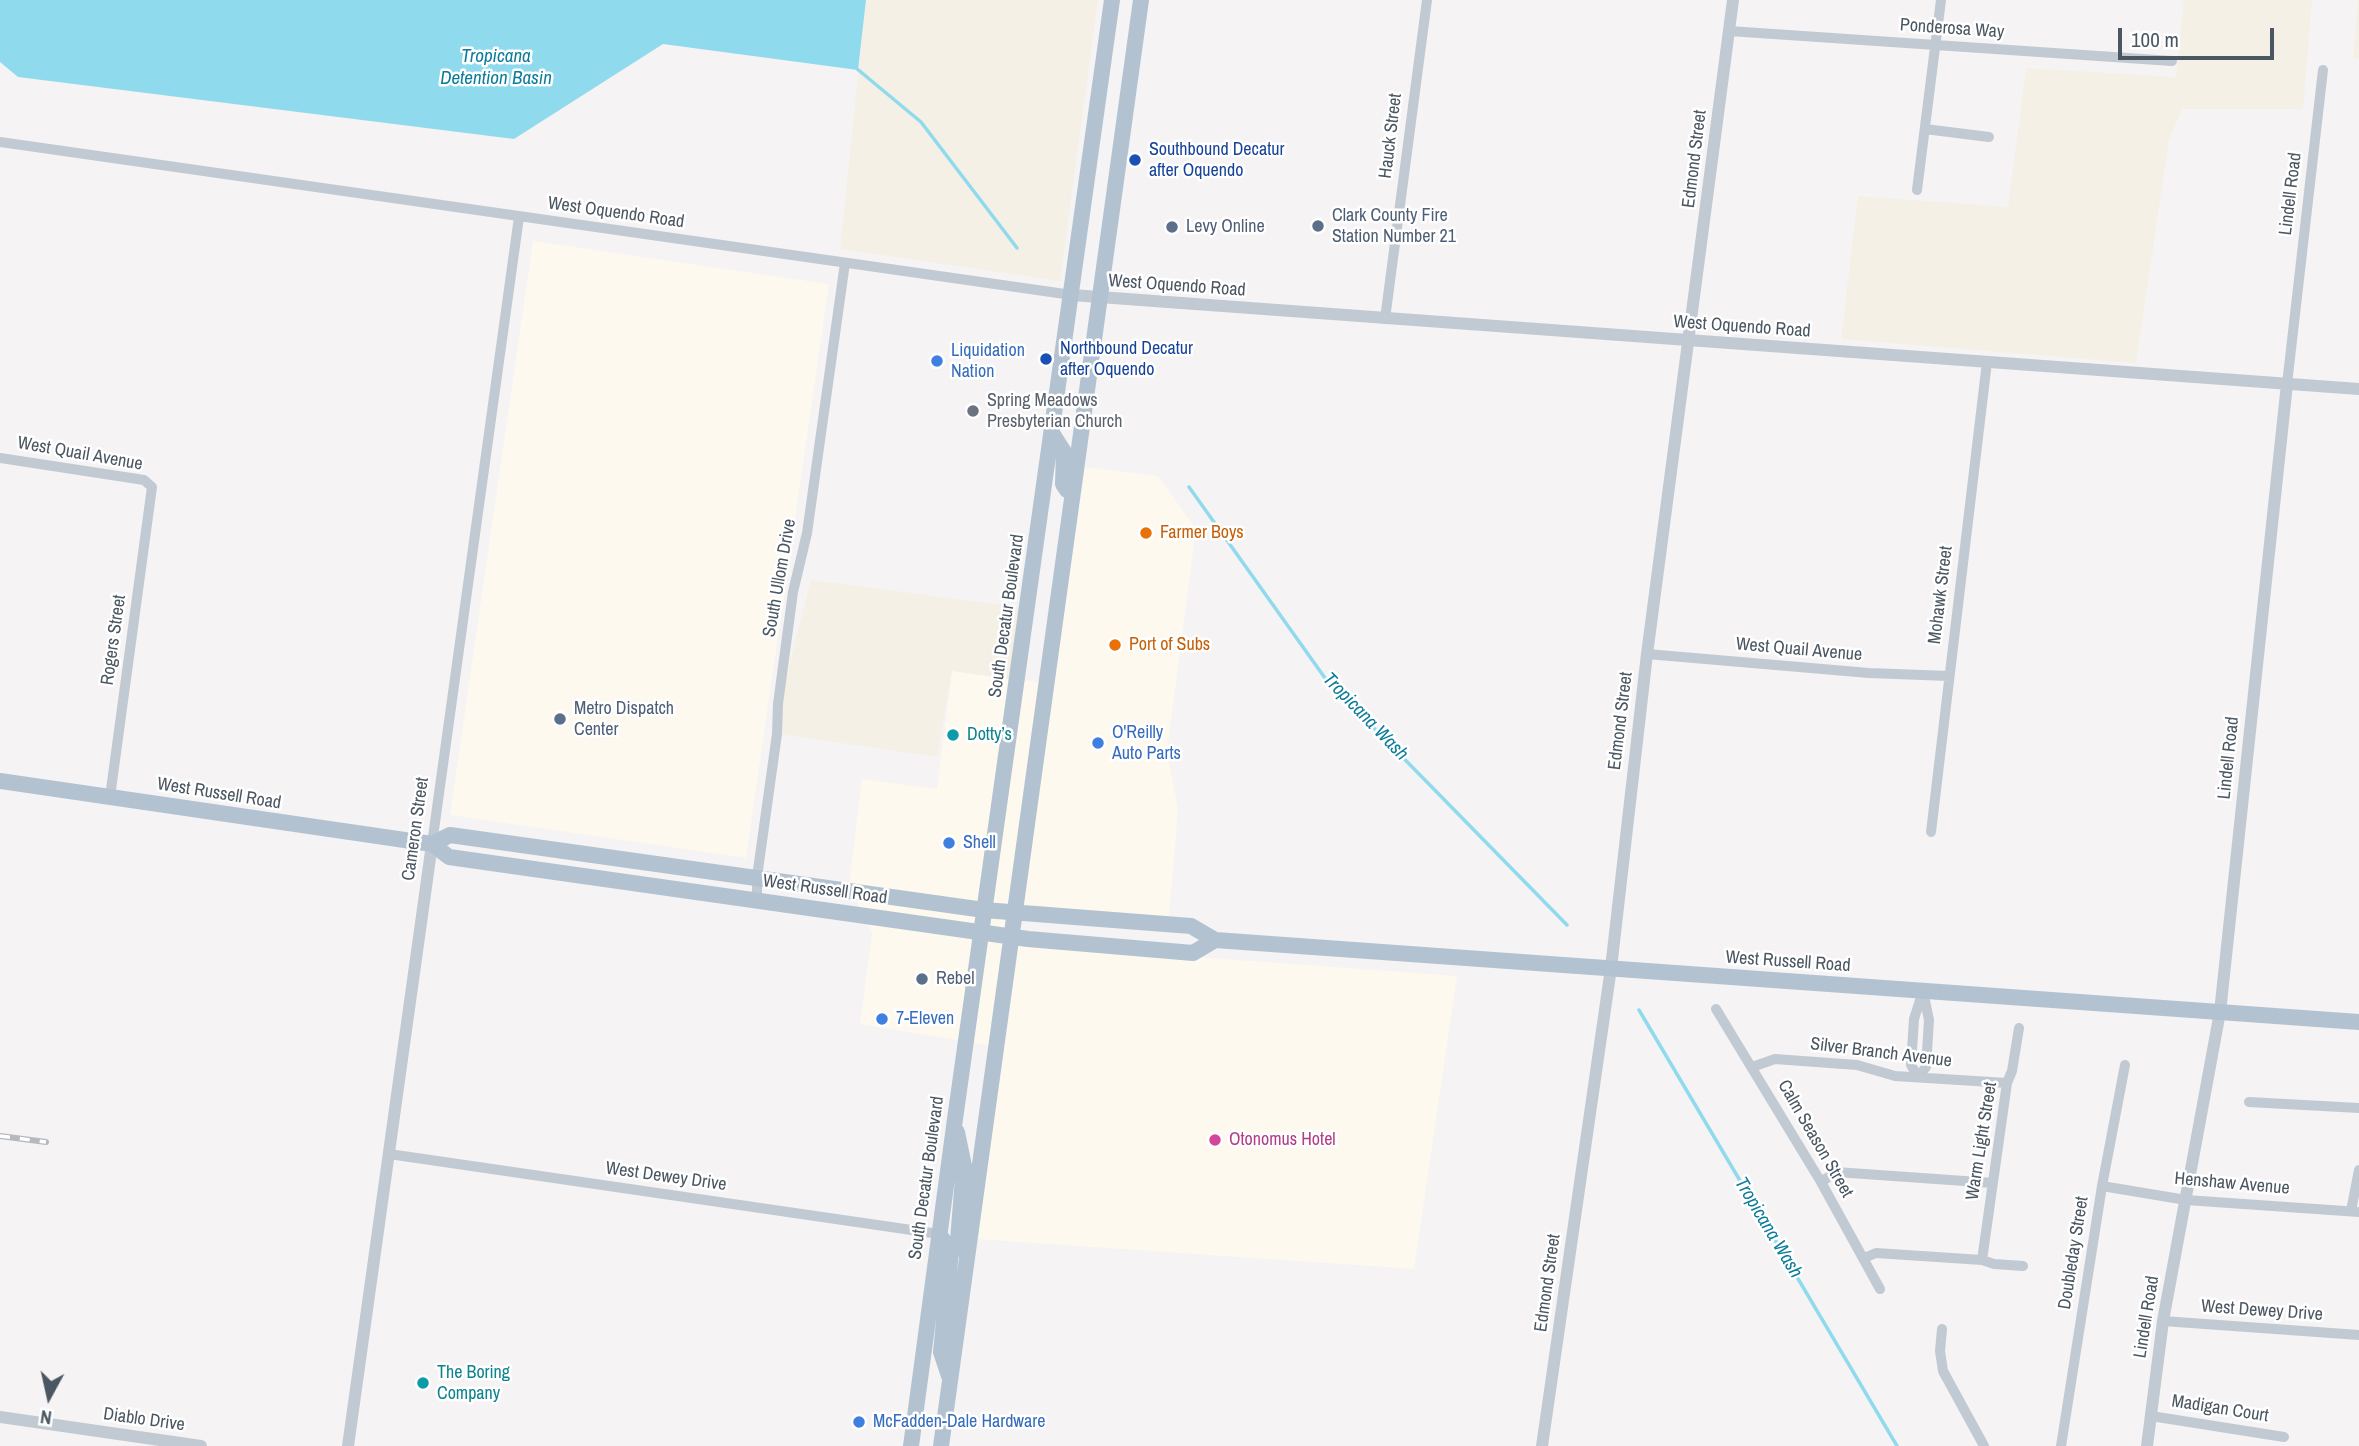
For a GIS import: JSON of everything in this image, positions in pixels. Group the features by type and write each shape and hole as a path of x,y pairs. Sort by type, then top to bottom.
{"main road":[{"name":"South Decatur Boulevard","path":"911,1446 1112,0"},
{"path":"941,1446 1141,0"},
{"path":"1052,433 1064,452 1063,484 1067,490 1073,492"},
{"name":"West Russell Road","path":"0,782 432,844 449,857 982,933 1193,953 1215,940"},
{"name":"West Russell Road","path":"432,844 452,835 1015,914 1191,926 1215,940 2359,1022"},
{"path":"955,1119 964,1166 958,1240 967,1255"},
{"path":"939,1234 951,1251 941,1352 950,1379"},
{"path":"915,1415 921,1446"}],"street":[{"name":"Hauck Street","path":"1385,319 1427,0"},
{"name":"Edmond Street","path":"1542,1446 1611,968 1647,654 1733,0"},
{"path":"1917,190 1941,0"},
{"name":"Ponderosa Way","path":"1729,31 2172,61"},
{"name":"Lindell Road","path":"2147,1446 2163,1321 2220,1012 2323,69"},
{"path":"1925,129 1989,137"},
{"name":"West Oquendo Road","path":"0,142 1072,295 2359,388"},
{"name":"Cameron Street","path":"348,1446 519,217"},
{"name":"South Ullom Drive","path":"757,900 757,877 793,592 807,533 845,262"},
{"name":"Mohawk Street","path":"1931,832 1987,362"},
{"name":"West Quail Avenue","path":"0,458 144,480 152,487"},
{"name":"Rogers Street","path":"110,797 152,487"},
{"name":"West Quail Avenue","path":"1647,654 1869,673 1949,676"},
{"path":"1918,1077 1926,1067 1929,1020 1923,991"},
{"name":"Calm Season Street","path":"1716,1009 1821,1182 1880,1289"},
{"name":"Warm Light Street","path":"1982,1260 2007,1083 2012,1071 2019,1028"},
{"name":"Silver Branch Avenue","path":"1752,1067 1775,1059 1857,1065 1895,1076 2007,1083"},
{"name":"Doubleday Street","path":"2061,1446 2124,1065"},
{"path":"2249,1102 2359,1108"},
{"name":"West Dewey Drive","path":"389,1154 939,1234"},
{"path":"2355,1211 2359,1170"},
{"path":"1821,1182 1836,1172 1993,1183"},
{"name":"Henshaw Avenue","path":"2102,1186 2186,1200 2355,1211"},
{"path":"1864,1258 1875,1253 1982,1260 1994,1264 2023,1266"},
{"name":"West Dewey Drive","path":"2163,1321 2359,1335"},
{"path":"1942,1329 1942,1371 1984,1446"},
{"name":"Madigan Court","path":"2151,1416 2284,1437"},
{"name":"Diablo Drive","path":"0,1417 201,1446"}],"shaded area":[{"path":"533,241 829,284 746,858 450,815"},
{"path":"1085,467 1158,476 1196,529 1167,751 1178,809 1169,917 1022,906 1019,944 1457,976 1414,1269 976,1239 1004,1048 860,1024 872,933 849,886 862,779 937,789 952,671 1054,684"}],"sand":[{"path":"866,0 1098,0 1060,281 840,249"},
{"path":"2184,0 2312,0 2303,109 2182,109 2169,140 2136,363 1841,339 1858,196 2008,207 2026,68 2176,77"},
{"path":"2358,0 2359,59 2353,59"},
{"path":"811,580 1019,607 1010,679 952,671 937,757 772,733"}],"water":[{"name":"Tropicana Detention Basin","path":"0,0 866,0 858,70 663,44 514,139 18,77 0,62"}],"waterway":[{"path":"856,68 921,122 1017,248"},
{"name":"Tropicana Wash","path":"1189,487 1325,678 1567,925"},
{"name":"Tropicana Wash","path":"1639,1010 1897,1446"}],"railway":[{"path":"0,1136 46,1142"}],"place":[{"name":"Southbound Decatur after Oquendo","path":"1135,160"},
{"name":"Clark County Fire Station Number 21","path":"1318,226"},
{"name":"Levy Online","path":"1172,227"},
{"name":"Northbound Decatur after Oquendo","path":"1046,359"},
{"name":"Liquidation Nation","path":"937,361"},
{"name":"Spring Meadows Presbyterian Church","path":"973,411"},
{"name":"Farmer Boys","path":"1146,533"},
{"name":"Port of Subs","path":"1115,645"},
{"name":"Metro Dispatch Center","path":"560,719"},
{"name":"Dotty’s","path":"953,735"},
{"name":"O'Reilly Auto Parts","path":"1098,743"},
{"name":"Shell","path":"949,843"},
{"name":"Rebel","path":"922,979"},
{"name":"7-Eleven","path":"882,1019"},
{"name":"Otonomus Hotel","path":"1215,1140"},
{"name":"The Boring Company","path":"423,1383"},
{"name":"McFadden-Dale Hardware","path":"859,1422"}]}
